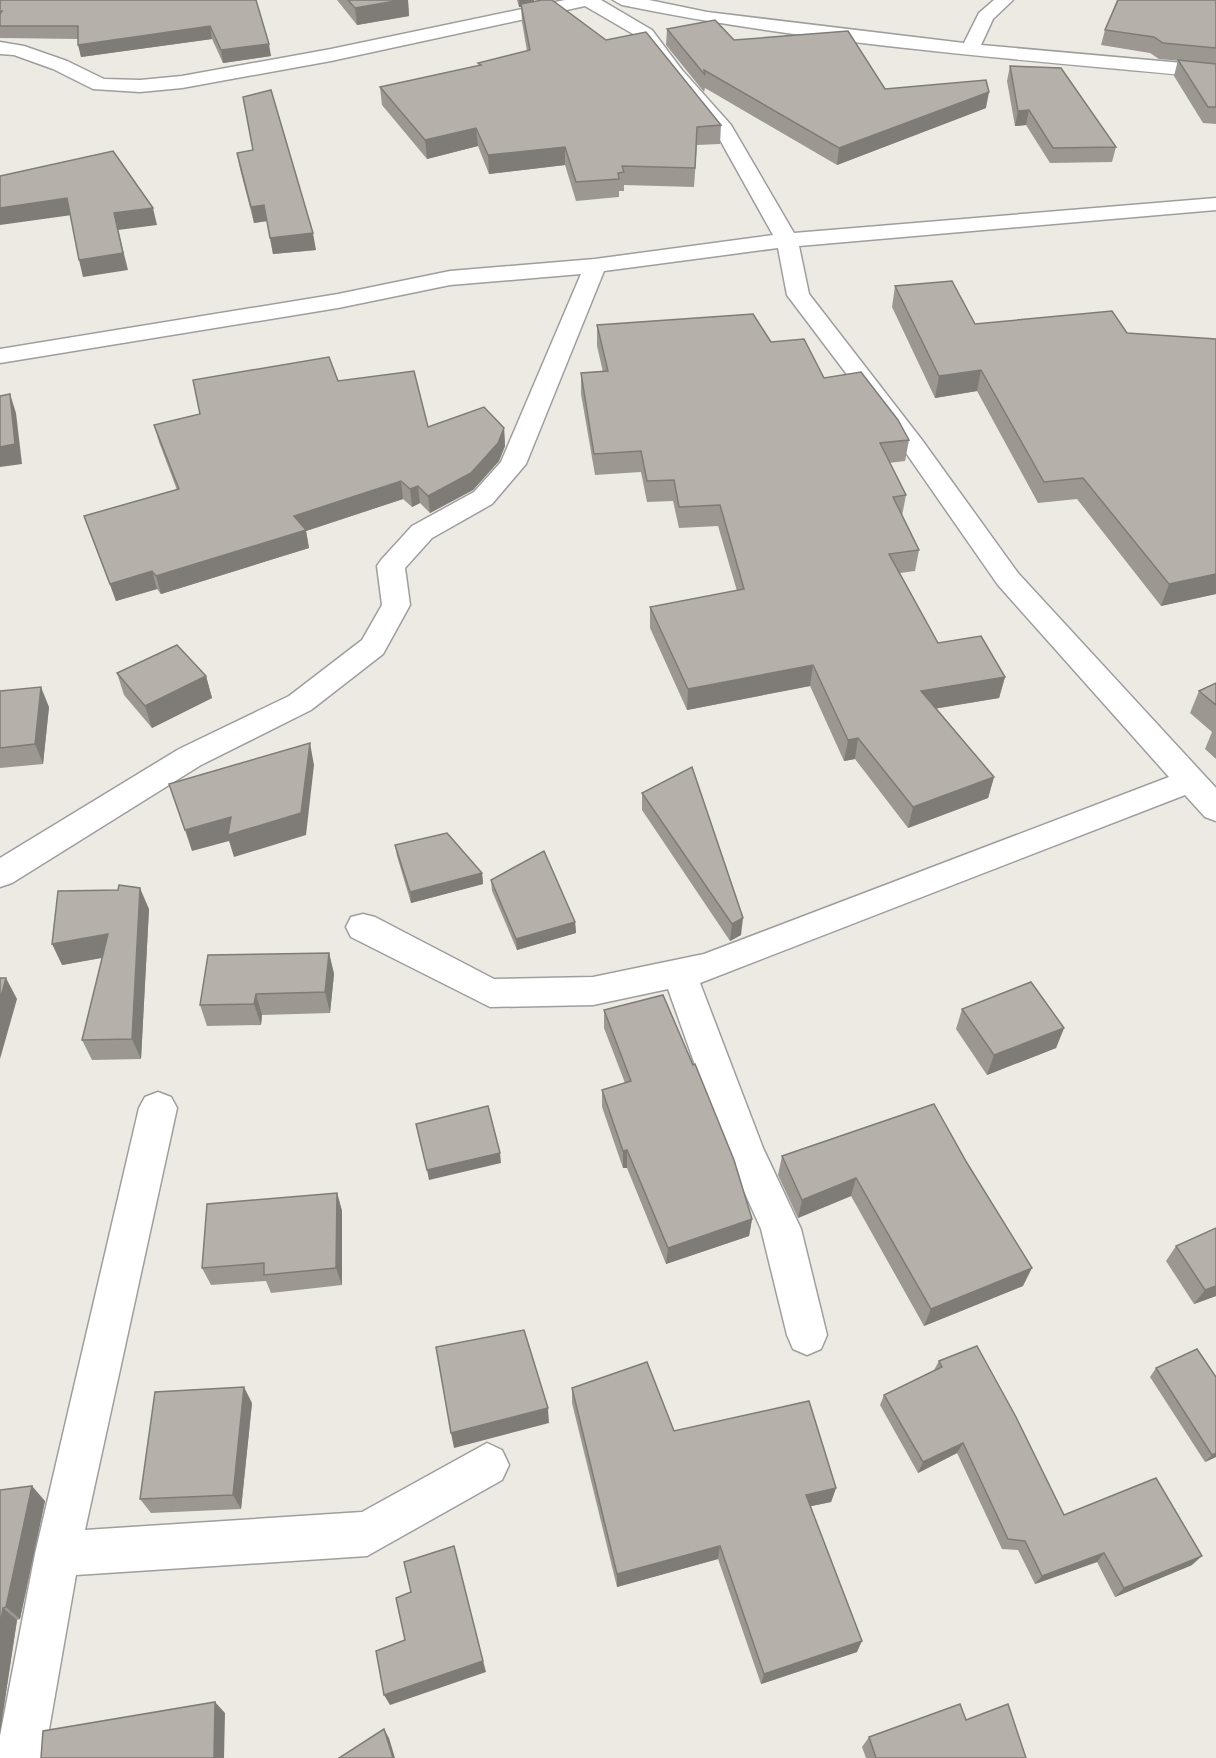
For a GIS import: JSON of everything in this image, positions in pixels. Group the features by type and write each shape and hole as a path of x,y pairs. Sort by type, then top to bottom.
{"street":[{"path":"0,48 16,50 60,65 100,85 140,86 182,82 331,55 586,0 646,34 675,74 724,129 787,240 798,295 913,445 1008,579 1216,809"},
{"path":"622,0 707,17 970,50 1216,72"},
{"path":"970,50 985,17 1004,0"},
{"path":"0,356 338,301 450,278 595,266 787,240 1216,204"},
{"path":"0,874 190,757 300,703 373,647 396,605 391,566 422,532 483,498 513,464 595,266"},
{"path":"363,927 490,993 593,991 707,967 1190,781"},
{"path":"679,973 744,1149 781,1229 807,1335"},
{"path":"20,1758 57,1554 158,1108"},
{"path":"57,1554 367,1534 487,1465"}],"building":[{"path":"0,0 256,0 269,44 221,50 210,26 78,45 78,26 0,26 2,11 0,11"},
{"path":"348,0 401,0 355,8"},
{"path":"552,0 606,40 646,32 721,125 697,127 695,168 622,166 624,172 618,173 619,179 576,182 565,147 488,155 476,128 425,140 380,87 481,65 478,63 530,50 521,4"},
{"path":"1118,0 1216,0 1216,48 1163,43 1154,37 1105,30"},
{"path":"715,20 734,40 848,31 885,89 986,80 989,92 839,148 704,70 705,75 667,29"},
{"path":"1178,60 1216,64 1216,107 1208,107"},
{"path":"1010,66 1061,68 1116,147 1053,148 1029,110 1018,111"},
{"path":"271,90 313,233 270,238 264,205 251,207 237,153 253,150 243,97"},
{"path":"113,151 153,208 114,213 123,253 79,260 67,198 0,208 0,176"},
{"path":"952,281 975,324 1112,311 1127,333 1216,339 1216,574 1169,584 1083,478 1044,482 981,370 939,376 895,286"},
{"path":"753,314 771,342 804,339 824,378 861,372 898,420 909,440 880,443 906,495 893,497 919,550 889,554 938,643 981,636 1005,677 921,691 994,777 913,807 858,738 848,740 813,665 688,689 650,607 744,589 720,505 679,507 674,480 647,481 641,451 594,454 581,373 608,371 597,325"},
{"path":"329,357 338,381 414,371 428,427 484,407 504,428 498,443 471,473 428,496 418,486 410,489 401,481 294,516 306,530 156,576 152,571 110,584 84,516 179,489 154,425 200,414 193,380"},
{"path":"10,394 15,444 0,447 0,396"},
{"path":"177,645 206,676 145,706 117,673"},
{"path":"1216,683 1216,705 1199,691"},
{"path":"41,687 35,744 0,748 0,691"},
{"path":"310,743 301,813 228,835 231,817 185,830 169,784"},
{"path":"692,767 743,918 732,924 642,793"},
{"path":"447,833 482,873 410,892 395,845"},
{"path":"544,851 575,922 516,939 491,880"},
{"path":"119,885 140,888 132,1039 82,1040 108,934 52,944 58,891 118,890"},
{"path":"329,953 325,992 256,994 254,1004 200,1005 208,955"},
{"path":"0,978 6,978 0,1000"},
{"path":"1031,982 1064,1028 994,1055 962,1009"},
{"path":"663,995 693,1065 695,1064 734,1160 752,1219 668,1248 627,1150 623,1151 602,1090 631,1081 604,1010"},
{"path":"934,1104 967,1163 1032,1268 931,1309 856,1178 802,1200 782,1156"},
{"path":"488,1106 500,1153 427,1170 416,1124"},
{"path":"337,1193 336,1268 264,1275 264,1263 202,1268 207,1204"},
{"path":"1216,1228 1216,1286 1205,1290 1176,1246"},
{"path":"524,1330 548,1408 451,1433 436,1347"},
{"path":"977,1346 1016,1417 1064,1515 1156,1478 1202,1556 1124,1588 1104,1553 1042,1576 1025,1541 1008,1539 963,1443 923,1462 884,1395 942,1367 939,1361"},
{"path":"1197,1349 1216,1377 1216,1453 1212,1455 1156,1368"},
{"path":"647,1362 674,1431 809,1401 836,1488 806,1495 862,1641 764,1674 720,1546 617,1574 572,1388"},
{"path":"244,1387 233,1495 140,1499 155,1392"},
{"path":"32,1486 6,1607 3,1608 0,1627 0,1490"},
{"path":"454,1546 483,1661 384,1695 376,1651 405,1640 396,1598 411,1592 404,1562"},
{"path":"215,1702 214,1758 41,1758 43,1731"},
{"path":"960,1704 966,1720 1008,1704 1026,1758 876,1758 869,1737"},
{"path":"384,1729 393,1758 339,1758"}]}
